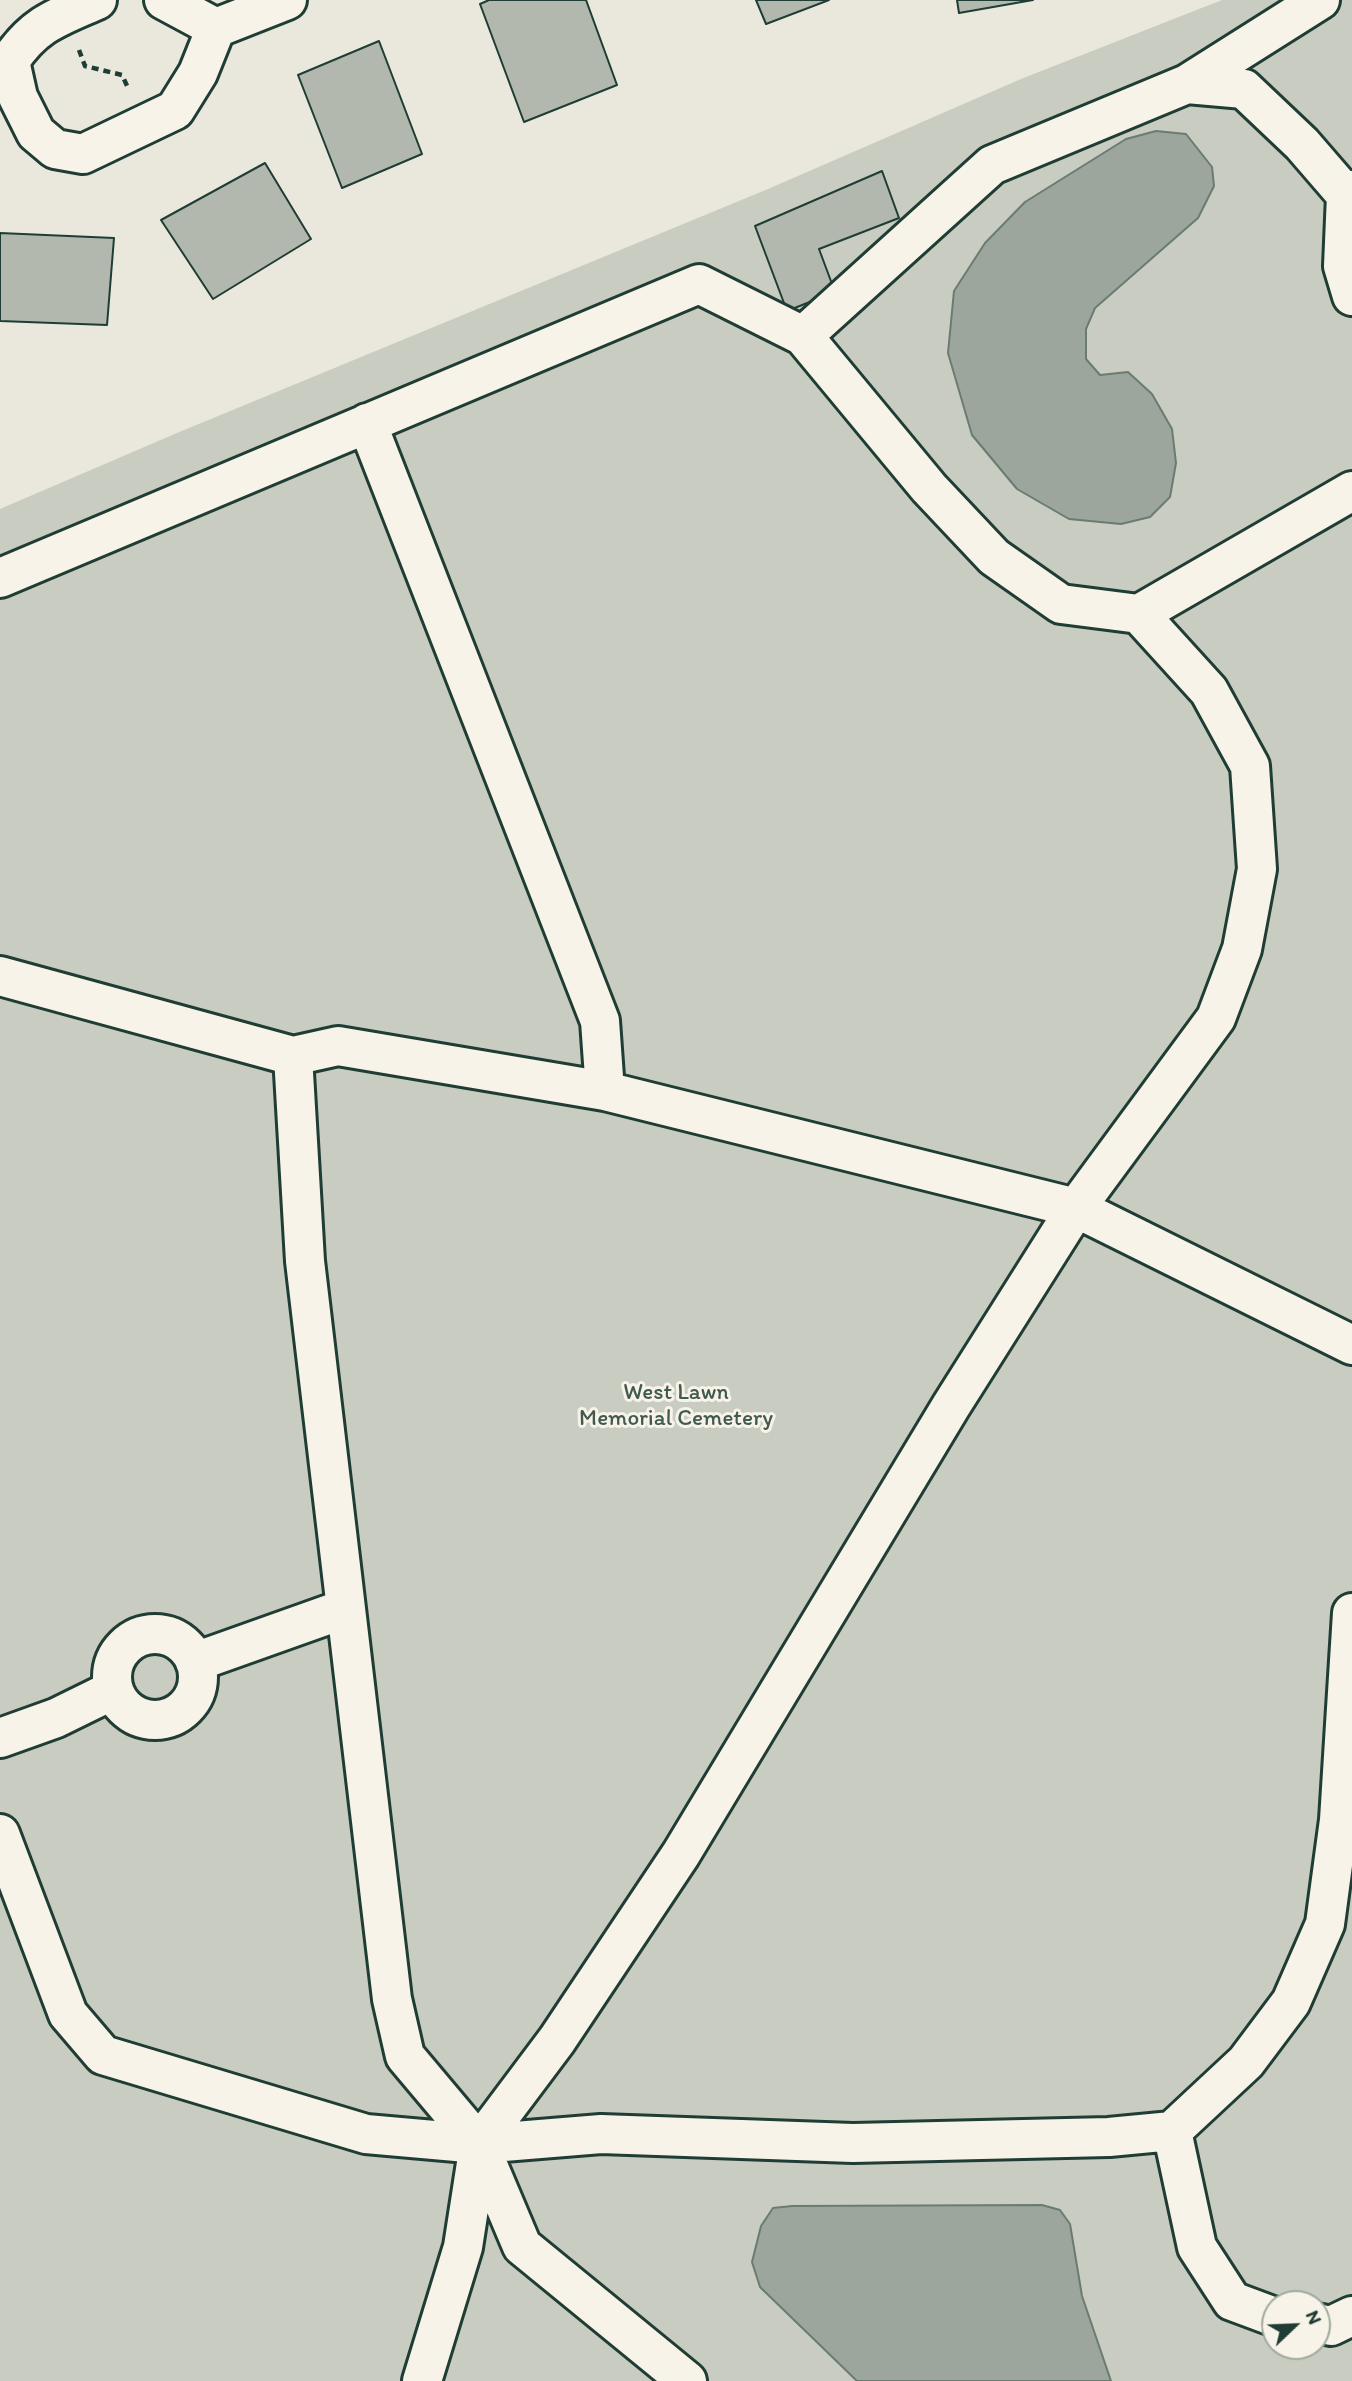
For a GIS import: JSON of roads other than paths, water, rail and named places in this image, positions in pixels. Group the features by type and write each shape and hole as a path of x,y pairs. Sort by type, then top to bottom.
{"street":[{"path":"164,0 216,28"},
{"path":"81,7 49,20 22,42 10,61 18,97 36,133 55,149 82,154 175,110 198,73 216,28 287,0"},
{"path":"803,336 992,165 1187,83 1320,0"},
{"path":"1187,83 1244,89 1349,193 1343,266 1352,296"},
{"path":"0,578 699,284 803,336 920,478 994,557 1061,604 1139,614 1352,491"},
{"path":"367,424 600,1021 605,1091"},
{"path":"422,2381 463,2248 479,2144 557,2040 681,1854 951,1406 1076,1208 1216,1018 1242,949 1257,869 1250,766 1209,691 1139,614"},
{"path":"0,976 293,1056 338,1046 605,1091 1076,1208 1352,1345"},
{"path":"293,1056 305,1261 344,1609 393,1999 405,2056 479,2144 522,2246 687,2381"},
{"path":"195,1662 344,1609"},
{"path":"0,1835 68,2014 103,2055 366,2134 479,2144 601,2134 853,2143 1083,2138 1172,2131 1246,2062 1291,2002 1325,1924 1339,1820 1352,1613"},
{"path":"148,1634 163,1634 176,1640 188,1649 195,1662 198,1676 190,1702 180,1712 169,1717 155,1720 129,1712 113,1690 115,1661 122,1648 134,1639 148,1634"},
{"path":"0,1738 56,1718 113,1690"},
{"path":"1172,2131 1197,2247 1232,2301 1261,2311"},
{"path":"1331,2326 1352,2316"}],"park label":[{"name":"West Lawn Memorial Cemetery","path":"676,1406"}]}
